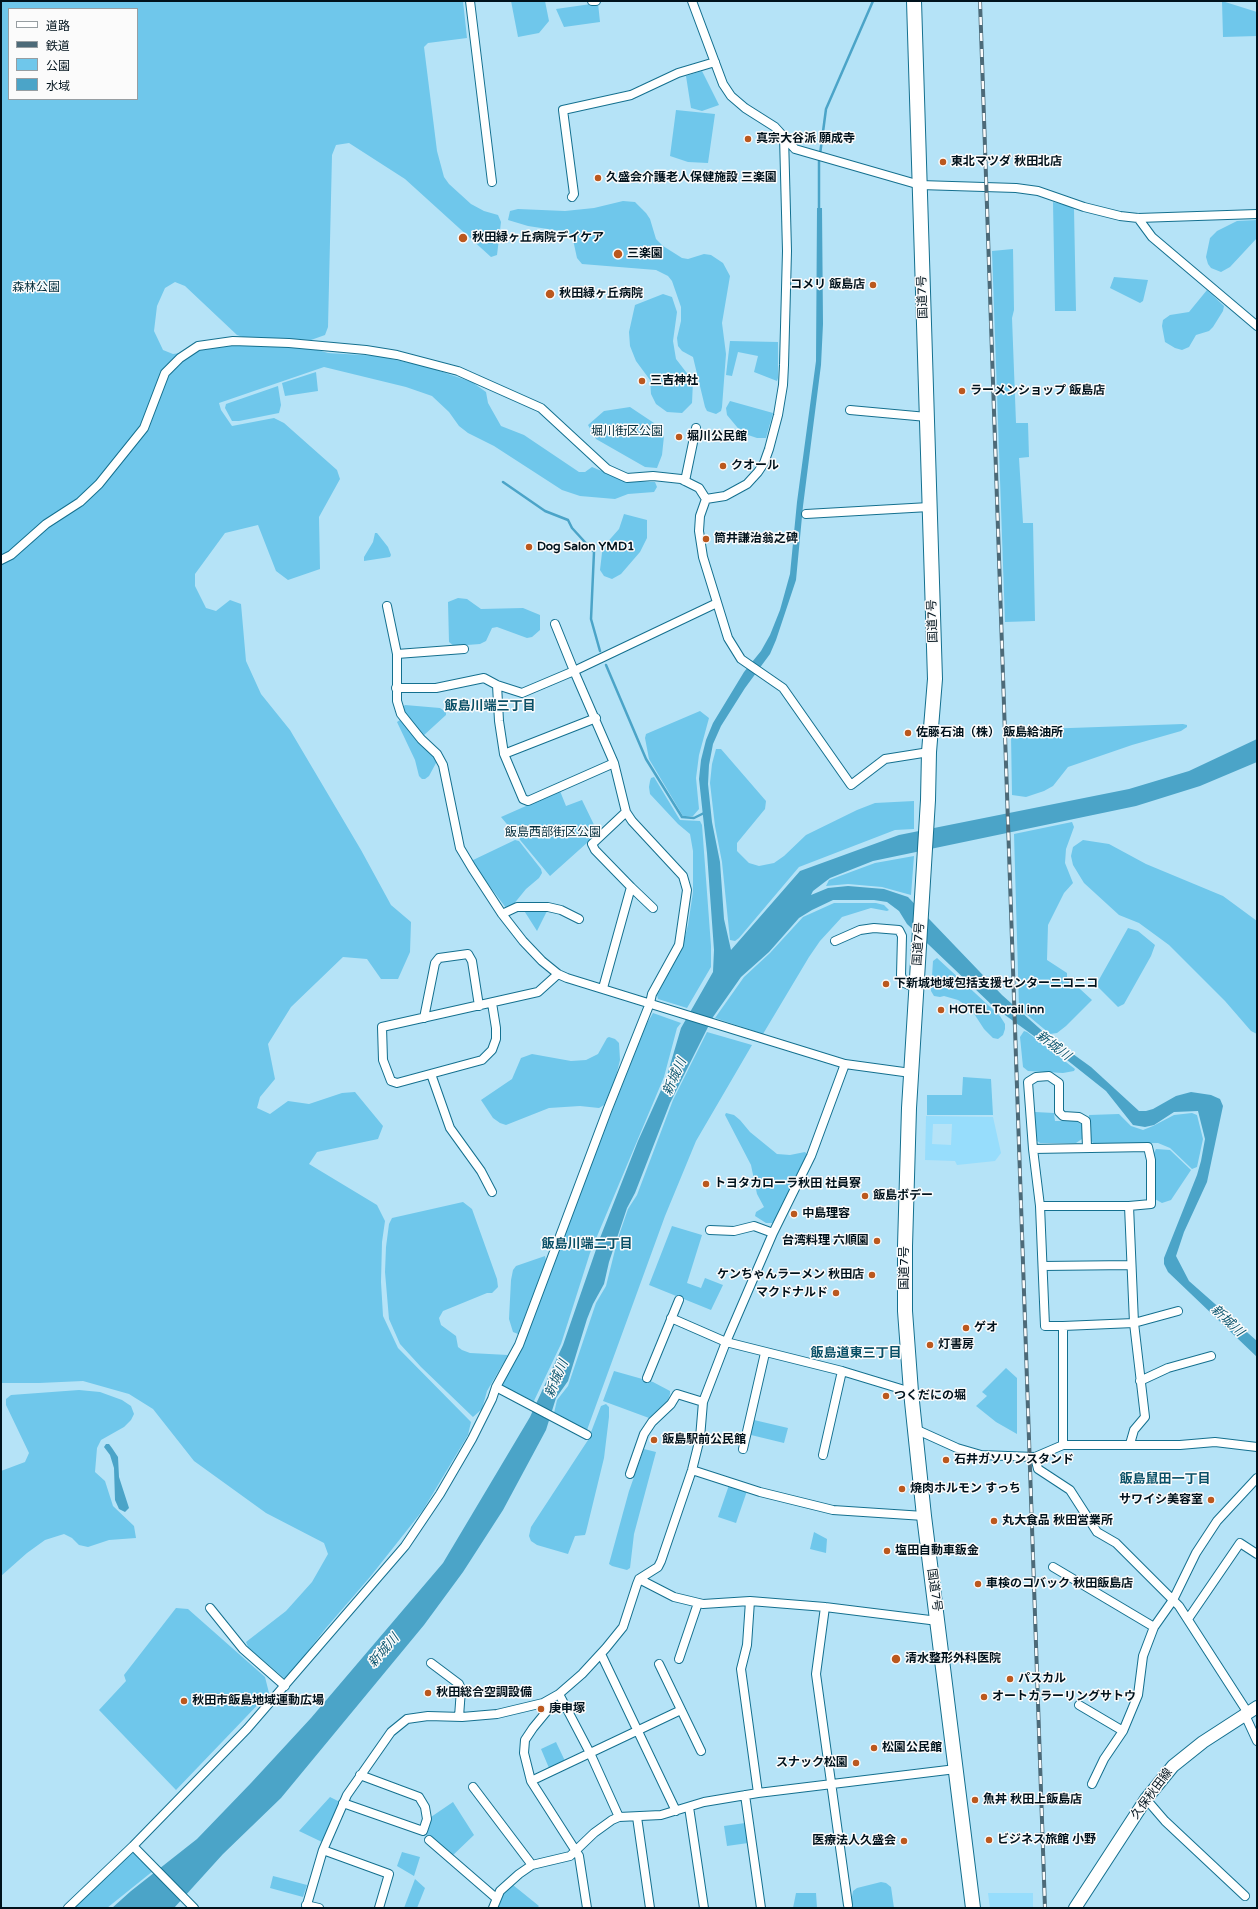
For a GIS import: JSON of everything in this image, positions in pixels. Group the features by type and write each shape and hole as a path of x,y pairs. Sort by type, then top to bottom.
{"highway":[{"name":"国道7号","path":"914,1 935,679 929,752 928,800 911,1073 905,1246 905,1311 914,1429 973,1908"}],"main road":[{"name":"久保秋田線","path":"1075,1908 1146,1799 1173,1766 1203,1742 1250,1712"}],"street":[{"path":"470,1 492,182"},
{"path":"692,1 723,84 731,96 745,108 775,127 795,149 920,185 1016,188 1038,191 1084,207 1120,216 1138,218 1257,214"},
{"path":"572,197 574,194 563,110 631,95 678,73 715,62"},
{"path":"706,499 725,496 747,484 758,472 764,463 769,449 778,415 783,385 787,251 784,136"},
{"path":"1138,218 1152,237 1257,326"},
{"path":"1,560 11,554 46,524 80,502 103,479 144,428 165,373 180,358 198,346 233,341 289,343 345,348 397,355 430,362 458,371 541,408 608,469 627,478 654,476 681,479 699,488 706,499"},
{"path":"850,410 927,417"},
{"path":"685,481 696,428"},
{"path":"706,499 700,516 699,531 703,557 728,638 741,659 783,688 851,785 885,759 929,752"},
{"path":"806,514 929,507"},
{"path":"396,688 436,688 484,678 497,685 522,694 717,603"},
{"path":"387,606 397,654 396,688 400,714 421,739 437,754 443,765 460,848 502,914 542,962 558,974 758,1038 845,1064 911,1073"},
{"path":"68,1908 133,1846 248,1729 405,1546 440,1494 472,1439 492,1399 499,1389 519,1345 607,1111 650,1003 652,994 679,945 687,890 683,876 632,821 626,812 614,763 555,624"},
{"path":"397,654 464,649"},
{"path":"497,685 499,721 504,754 523,799 528,801 614,763"},
{"path":"504,754 596,718"},
{"path":"626,812 592,844 595,850 654,908"},
{"path":"602,988 631,887"},
{"path":"502,914 517,908 548,907 561,910 579,920"},
{"path":"835,941 860,930 874,928 899,930 902,936 901,975 904,983 916,988"},
{"path":"424,1018 435,963 439,958 468,954 472,961 479,1006"},
{"path":"492,1003 496,1028 496,1039 492,1050 482,1060 397,1083 391,1081 383,1060 382,1027 538,992 558,974"},
{"path":"319,1908 306,1907 323,1850 343,1803 360,1775 391,1732 407,1719 428,1716 459,1717 497,1714 550,1700 582,1674 623,1627 639,1580 658,1567 661,1561 692,1470 700,1438 703,1402 726,1342 773,1233 811,1156 845,1064"},
{"path":"431,1074 450,1128 481,1171 492,1192"},
{"path":"1087,1147 1086,1121 1079,1117 1063,1116 1059,1112 1059,1083 1049,1076 1036,1077 1028,1082 1033,1149 1040,1206 1045,1326 1134,1323 1178,1311"},
{"path":"1033,1149 1148,1147 1151,1160 1151,1204 1129,1206 1040,1206"},
{"path":"1129,1206 1134,1323 1145,1417 1134,1430 1130,1444"},
{"path":"710,1230 734,1231 754,1226 773,1233"},
{"path":"1043,1266 1131,1265"},
{"path":"646,1378 679,1300"},
{"path":"671,1318 726,1342 842,1371 911,1392"},
{"path":"1063,1326 1063,1445"},
{"path":"743,1449 766,1353"},
{"path":"1140,1381 1168,1368 1211,1356"},
{"path":"823,1455 842,1371"},
{"path":"499,1389 587,1435"},
{"path":"630,1474 644,1434 652,1422 671,1404 677,1394 703,1402"},
{"path":"914,1429 951,1446 981,1455 1035,1457 1063,1445 1180,1445 1215,1442 1257,1447"},
{"path":"1035,1457 1038,1470 1070,1490 1097,1532 1116,1543 1173,1600 1188,1619 1250,1712 1257,1741"},
{"path":"692,1470 760,1492 832,1510 924,1516"},
{"path":"1092,1784 1104,1759 1123,1731 1138,1695 1144,1656 1154,1627 1173,1600 1196,1553 1217,1521 1257,1478"},
{"path":"1188,1619 1240,1543 1257,1554"},
{"path":"1053,1567 1154,1627"},
{"path":"639,1580 674,1597 698,1603 710,1604 750,1600 825,1606 938,1621"},
{"path":"750,1600 747,1645 741,1669 758,1793"},
{"path":"680,1659 698,1603"},
{"path":"825,1606 816,1674 848,1905"},
{"path":"210,1608 243,1649 285,1686"},
{"path":"601,1654 676,1811"},
{"path":"432,1663 459,1684 461,1689 459,1717"},
{"path":"659,1664 701,1751"},
{"path":"559,1694 590,1753 619,1817"},
{"path":"550,1700 547,1711 525,1740 524,1753 531,1781 563,1832 577,1851 581,1864 587,1908"},
{"path":"1079,1705 1123,1731"},
{"path":"531,1781 681,1710"},
{"path":"493,1908 500,1891 509,1882 532,1865 570,1856 577,1851 594,1832 619,1817 661,1815 704,1802 758,1793 956,1769"},
{"path":"343,1803 423,1830 427,1819 420,1797 360,1775"},
{"path":"473,1787 532,1865"},
{"path":"745,1795 761,1908"},
{"path":"1146,1799 1165,1821 1245,1896"},
{"path":"689,1807 704,1908"},
{"path":"637,1817 650,1908"},
{"path":"429,1840 496,1898"},
{"path":"133,1846 194,1908"},
{"path":"323,1850 389,1874 379,1908"}],"shaded area":[{"path":"926,1116 993,1117 1001,1153 995,1161 957,1165 955,1161 925,1160","holes":["933,1124 952,1124 951,1145 932,1144"]},
{"path":"988,1893 1033,1893 1033,1908 990,1908"}],"green space":[{"name":"森林公園","path":"1,1 463,1 467,38 428,43 424,47 437,151 444,177 449,184 471,204 484,211 498,215 501,222 497,255 491,257 405,179 349,143 336,145 332,155 328,327 325,335 311,340 243,337 237,335 185,286 175,282 165,288 157,306 154,331 163,350 173,354 231,346 270,345 311,348 328,353 378,356 428,367 472,382 486,392 488,403 501,426 524,435 579,472 585,472 592,467 626,481 655,482 657,487 654,492 628,494 615,499 580,496 562,490 494,446 468,433 459,426 449,412 432,396 406,387 324,367 219,403 221,410 232,426 274,418 284,423 337,470 340,479 319,517 320,569 288,580 276,571 258,525 225,533 195,574 195,586 206,608 216,611 230,600 241,604 246,661 261,694 290,730 361,850 391,905 411,922 410,952 398,979 381,979 367,959 343,957 291,1007 268,1044 275,1079 260,1097 257,1108 270,1114 288,1101 309,1104 342,1093 355,1092 383,1126 378,1139 317,1152 309,1164 377,1205 385,1221 382,1242 381,1282 383,1316 398,1348 471,1422 468,1435 423,1510 287,1678 284,1678 248,1647 246,1642 286,1611 312,1582 328,1554 324,1543 266,1513 194,1461 153,1409 129,1394 83,1381 1,1383"},
{"path":"511,1 545,1 549,21 539,33 518,37"},
{"path":"1222,1 1257,12 1257,36 1223,37"},
{"path":"598,3 600,22 564,27 556,9"},
{"path":"702,71 719,105 702,111 691,108 686,76"},
{"path":"676,110 715,114 708,163 688,162 670,156"},
{"path":"623,201 635,202 646,213 650,219 656,239 663,246 682,258 688,259 704,254 711,255 723,263 730,276 722,323 726,354 722,407 721,411 716,414 707,411 705,407 693,357 682,351 678,346 677,338 681,321 681,307 672,281 668,276 656,270 582,264 577,258 572,235 567,232 528,226 508,220 510,211 518,209 565,211 594,208"},
{"path":"1053,202 1069,206 1074,209 1076,311 1055,311"},
{"path":"1257,220 1257,238 1230,267 1221,272 1211,268 1206,257 1210,238 1217,231 1237,221"},
{"path":"1013,249 1014,310 1012,318 1016,423 1028,423 1029,457 1019,458 1023,523 1033,523 1035,621 1005,622 992,251"},
{"path":"1114,277 1148,280 1143,301 1140,303 1110,288"},
{"path":"1207,290 1224,306 1223,311 1213,327 1209,331 1196,335 1189,347 1182,350 1165,342 1162,326 1163,320 1170,315 1189,312"},
{"path":"663,294 672,297 677,312 673,341 676,359 693,381 692,403 682,413 667,412 656,404 651,394 650,380 636,361 630,346 629,332 635,305"},
{"path":"730,341 778,342 777,381 754,372 758,356 738,352 732,376 726,375"},
{"path":"316,372 318,391 285,396 282,383"},
{"path":"278,386 281,405 279,413 232,421 225,408 226,404"},
{"path":"730,401 773,413 766,438 757,438 742,433 727,415 726,408"},
{"name":"堀川街区公園","path":"630,407 654,423 664,436 662,455 657,468 645,467 596,439 588,425 604,411"},
{"path":"624,514 647,520 647,538 640,552 621,574 612,579 604,576 600,570 602,553 604,546 619,529"},
{"path":"375,533 377,533 388,547 391,555 390,557 364,561 364,557 373,542"},
{"path":"458,598 467,599 481,609 523,608 540,615 540,630 532,637 527,638 497,627 492,628 486,641 480,644 454,646 449,642 448,602"},
{"path":"405,705 440,708 446,712 446,715 423,736 403,713 402,708"},
{"path":"700,711 709,718 699,755 696,778 699,809 693,816 683,816 649,759 645,738 646,734"},
{"path":"402,720 436,756 436,763 429,776 425,779 422,779 419,776 415,760 397,722"},
{"path":"1187,725 1187,727 1181,731 1132,745 1068,767 1053,786 1044,791 1026,797 1012,795 1011,735 1014,730"},
{"path":"716,749 721,749 766,801 765,809 737,843 737,851 749,863 759,866 774,863 784,856 806,835 857,810 875,803 914,801 914,829 895,830 799,867 739,938 735,941 730,940 722,862 715,826 710,783 712,764"},
{"path":"654,777 680,820 700,821 702,825 711,946 711,967 687,1008 658,999 657,995 682,948 688,925 693,892 693,851 690,834 678,824 650,794 650,781 651,778"},
{"name":"飯島西部街区公園","path":"560,791 566,806 582,800 598,833 550,876 501,817"},
{"path":"1072,822 1074,827 1066,849 1065,863 1073,883 1064,893 1048,925 1047,960 1067,973 1067,977 1092,1000 1066,1026 1057,1033 1050,1034 1019,1008 1014,834"},
{"path":"515,840 519,841 541,869 542,873 513,905 506,908 471,861"},
{"path":"1083,840 1109,844 1146,864 1223,896 1257,921 1257,1034 1251,1031 1225,1001 1169,945 1139,923 1119,915 1084,883 1073,865 1071,856 1073,847"},
{"path":"914,856 911,895 882,887 848,884 826,886 829,880 875,863"},
{"path":"834,903 876,903 884,905 889,910 887,911 871,908 842,917 820,941 809,957 763,1034 715,1018 744,977 770,953 803,917"},
{"path":"523,909 548,909 537,931"},
{"path":"1128,928 1138,931 1155,945 1151,956 1124,1004 1118,1007 1096,985"},
{"path":"937,958 1000,1016 1005,1024 1003,1035 998,1039 993,1038 984,1029 971,1009 958,1000 944,996 934,996 931,991 933,961"},
{"path":"653,1013 681,1023 677,1028 664,1077 590,1253 561,1344 533,1403 500,1385 523,1345 598,1147 646,1025"},
{"path":"1024,1031 1075,1069 1074,1071 1063,1073 1028,1071 1023,1067 1020,1037"},
{"path":"707,1032 752,1045 696,1141 665,1216 587,1430 554,1413 557,1400 568,1386 596,1303 606,1286 618,1238 628,1209 637,1195 673,1100"},
{"path":"609,1037 615,1039 619,1043 620,1060 615,1080 604,1105 599,1108 580,1106 549,1108 506,1125 493,1118 481,1100 512,1079 521,1058 532,1054 571,1061 586,1060 598,1054"},
{"path":"963,1077 991,1079 993,1115 927,1115 927,1095 962,1095"},
{"path":"1035,1112 1054,1113 1055,1121 1077,1121 1082,1125 1082,1139 1076,1143 1040,1143 1036,1140"},
{"path":"726,1113 734,1115 750,1132 777,1154 790,1155 805,1152 807,1154 807,1159 774,1223 766,1223 755,1216 756,1212 764,1207 757,1194 751,1165 725,1115"},
{"path":"1192,1113 1197,1115 1203,1139 1197,1167 1192,1169 1170,1148 1158,1143 1094,1144 1089,1138 1089,1115 1119,1114 1131,1126 1143,1130 1174,1115"},
{"path":"1156,1149 1170,1150 1191,1170 1171,1200 1162,1203 1153,1198 1154,1153"},
{"path":"463,1202 472,1209 497,1279 498,1287 492,1293 487,1293 443,1311 439,1318 441,1325 456,1336 458,1347 462,1350 470,1353 508,1355 487,1391 482,1409 473,1417 421,1367 400,1344 389,1319 385,1272 386,1247 389,1224 392,1218"},
{"path":"672,1226 702,1235 687,1283 701,1288 705,1278 723,1285 711,1310 649,1285"},
{"path":"545,1256 546,1261 518,1334 513,1332 509,1319 513,1270 516,1266"},
{"path":"1006,1368 1017,1378 1017,1434 996,1422 976,1406 987,1396 982,1392"},
{"path":"614,1371 653,1382 670,1391 668,1400 649,1418 603,1401"},
{"path":"79,1390 100,1392 122,1400 131,1406 134,1414 131,1420 124,1427 101,1440 97,1448 95,1472 105,1481 113,1506 134,1526 136,1538 109,1540 88,1547 79,1545 72,1538 64,1534 45,1540 27,1553 1,1576 1,1471 25,1462 29,1453 6,1405 6,1399 11,1395"},
{"path":"606,1404 609,1407 609,1417 604,1458 585,1535 575,1536 568,1554 537,1545 531,1541 529,1536 531,1527 588,1440 601,1406"},
{"path":"754,1420 788,1428 784,1443 751,1435"},
{"path":"644,1449 656,1452 634,1534 630,1568 627,1570 609,1564 629,1491"},
{"path":"729,1485 747,1491 736,1523 718,1517"},
{"path":"814,1532 827,1539 826,1553 810,1549"},
{"name":"秋田市飯島地域運動広場","path":"176,1608 188,1609 265,1677 269,1693 176,1790 99,1710 126,1681 124,1675"},
{"path":"556,1742 565,1761 549,1768 541,1749"},
{"path":"330,1797 340,1802 322,1842 299,1831"},
{"path":"453,1802 474,1835 451,1857 427,1835 431,1817"},
{"path":"745,1823 748,1843 727,1846 724,1826"},
{"path":"134,1851 153,1871 107,1908 71,1908"},
{"path":"402,1852 420,1857 414,1876 397,1866"},
{"path":"273,1876 307,1885 303,1897 270,1888"},
{"path":"415,1879 425,1888 417,1908 404,1908"},
{"path":"881,1882 886,1883 891,1887 894,1908 850,1908 853,1891 857,1888"},
{"path":"513,1885 539,1906 537,1908 496,1908 502,1894"},
{"path":"796,1893 816,1893 817,1908 793,1908"}],"water":[{"name":"新城川","path":"817,208 822,208 823,324 821,365 803,506 796,580 770,654 745,688 721,726 713,744 709,765 708,784 712,822 720,862 724,919 731,950 800,871 899,835 1129,789 1189,771 1257,739 1257,762 1200,786 1136,806 873,861 830,878 813,891 811,895 828,888 848,886 884,889 908,897 1002,995 1048,1036 1091,1067 1139,1111 1153,1109 1176,1096 1191,1092 1211,1095 1220,1099 1223,1106 1207,1182 1184,1232 1176,1256 1189,1281 1257,1341 1257,1357 1168,1272 1164,1264 1164,1258 1197,1175 1201,1161 1205,1139 1198,1111 1174,1112 1154,1125 1145,1127 1133,1125 1106,1091 1067,1060 994,1007 907,924 899,911 887,902 874,900 833,900 812,910 799,918 769,952 741,977 713,1017 670,1103 635,1193 627,1208 609,1262 604,1284 587,1319 568,1381 556,1398 546,1430 503,1510 463,1572 424,1625 281,1798 223,1854 174,1908 112,1908 131,1891 197,1839 251,1783 311,1718 443,1563 530,1417 563,1345 600,1238 638,1141 666,1079 681,1028 713,972 714,950 707,853 699,779 701,760 706,740 713,723 744,672 761,651 770,635 780,610 790,574 797,502 816,361"},
{"path":"106,1444 109,1444 118,1457 119,1477 129,1508 125,1512 119,1509 115,1500 114,1468 110,1455 104,1447"}],"waterway":[{"path":"819,210 819,162 826,109 873,1"},
{"path":"503,482 545,511 568,520 572,528 594,552 591,619 600,651"},
{"path":"606,665 646,759 682,817 694,818 704,813"}],"railway":[{"path":"980,1 1045,1908"}],"place":[{"name":"真宗大谷派 願成寺","path":"748,139"},
{"name":"東北マツダ 秋田北店","path":"943,162"},
{"name":"久盛会介護老人保健施設 三楽園","path":"598,178"},
{"name":"秋田緑ヶ丘病院デイケア","path":"463,238"},
{"name":"三楽園","path":"618,254"},
{"name":"コメリ 飯島店","path":"873,285"},
{"name":"秋田緑ヶ丘病院","path":"550,294"},
{"name":"三吉神社","path":"642,381"},
{"name":"ラーメンショップ 飯島店","path":"962,391"},
{"name":"堀川公民館","path":"679,437"},
{"name":"クオール","path":"723,466"},
{"name":"筒井謙治翁之碑","path":"706,539"},
{"name":"Dog Salon YMD1","path":"529,547"},
{"name":"佐藤石油（株） 飯島給油所","path":"908,733"},
{"name":"下新城地域包括支援センターニコニコ","path":"886,984"},
{"name":"HOTEL Torail inn","path":"941,1010"},
{"name":"トヨタカローラ秋田 社員寮","path":"706,1184"},
{"name":"飯島ボデー","path":"865,1196"},
{"name":"中島理容","path":"794,1214"},
{"name":"台湾料理 六順園","path":"877,1241"},
{"name":"ケンちゃんラーメン 秋田店","path":"872,1275"},
{"name":"マクドナルド","path":"836,1293"},
{"name":"ゲオ","path":"966,1328"},
{"name":"灯書房","path":"930,1345"},
{"name":"つくだにの堀","path":"886,1396"},
{"name":"飯島駅前公民館","path":"654,1440"},
{"name":"石井ガソリンスタンド","path":"946,1460"},
{"name":"焼肉ホルモン すっち","path":"902,1489"},
{"name":"サワイシ美容室","path":"1211,1500"},
{"name":"丸大食品 秋田営業所","path":"994,1521"},
{"name":"塩田自動車鈑金","path":"887,1551"},
{"name":"車検のコバック 秋田飯島店","path":"978,1584"},
{"name":"清水整形外科医院","path":"896,1659"},
{"name":"パスカル","path":"1010,1679"},
{"name":"秋田総合空調設備","path":"428,1693"},
{"name":"オートカラーリングサトウ","path":"984,1697"},
{"name":"秋田市飯島地域運動広場","path":"184,1701"},
{"name":"庚申塚","path":"541,1709"},
{"name":"松園公民館","path":"874,1748"},
{"name":"スナック松園","path":"856,1763"},
{"name":"魚丼 秋田上飯島店","path":"975,1800"},
{"name":"ビジネス旅館 小野","path":"989,1840"},
{"name":"医療法人久盛会","path":"904,1841"}],"district":[{"name":"飯島川端三丁目","path":"490,707"},
{"name":"飯島川端二丁目","path":"587,1245"},
{"name":"飯島道東三丁目","path":"856,1354"},
{"name":"飯島鼠田一丁目","path":"1165,1480"}]}
